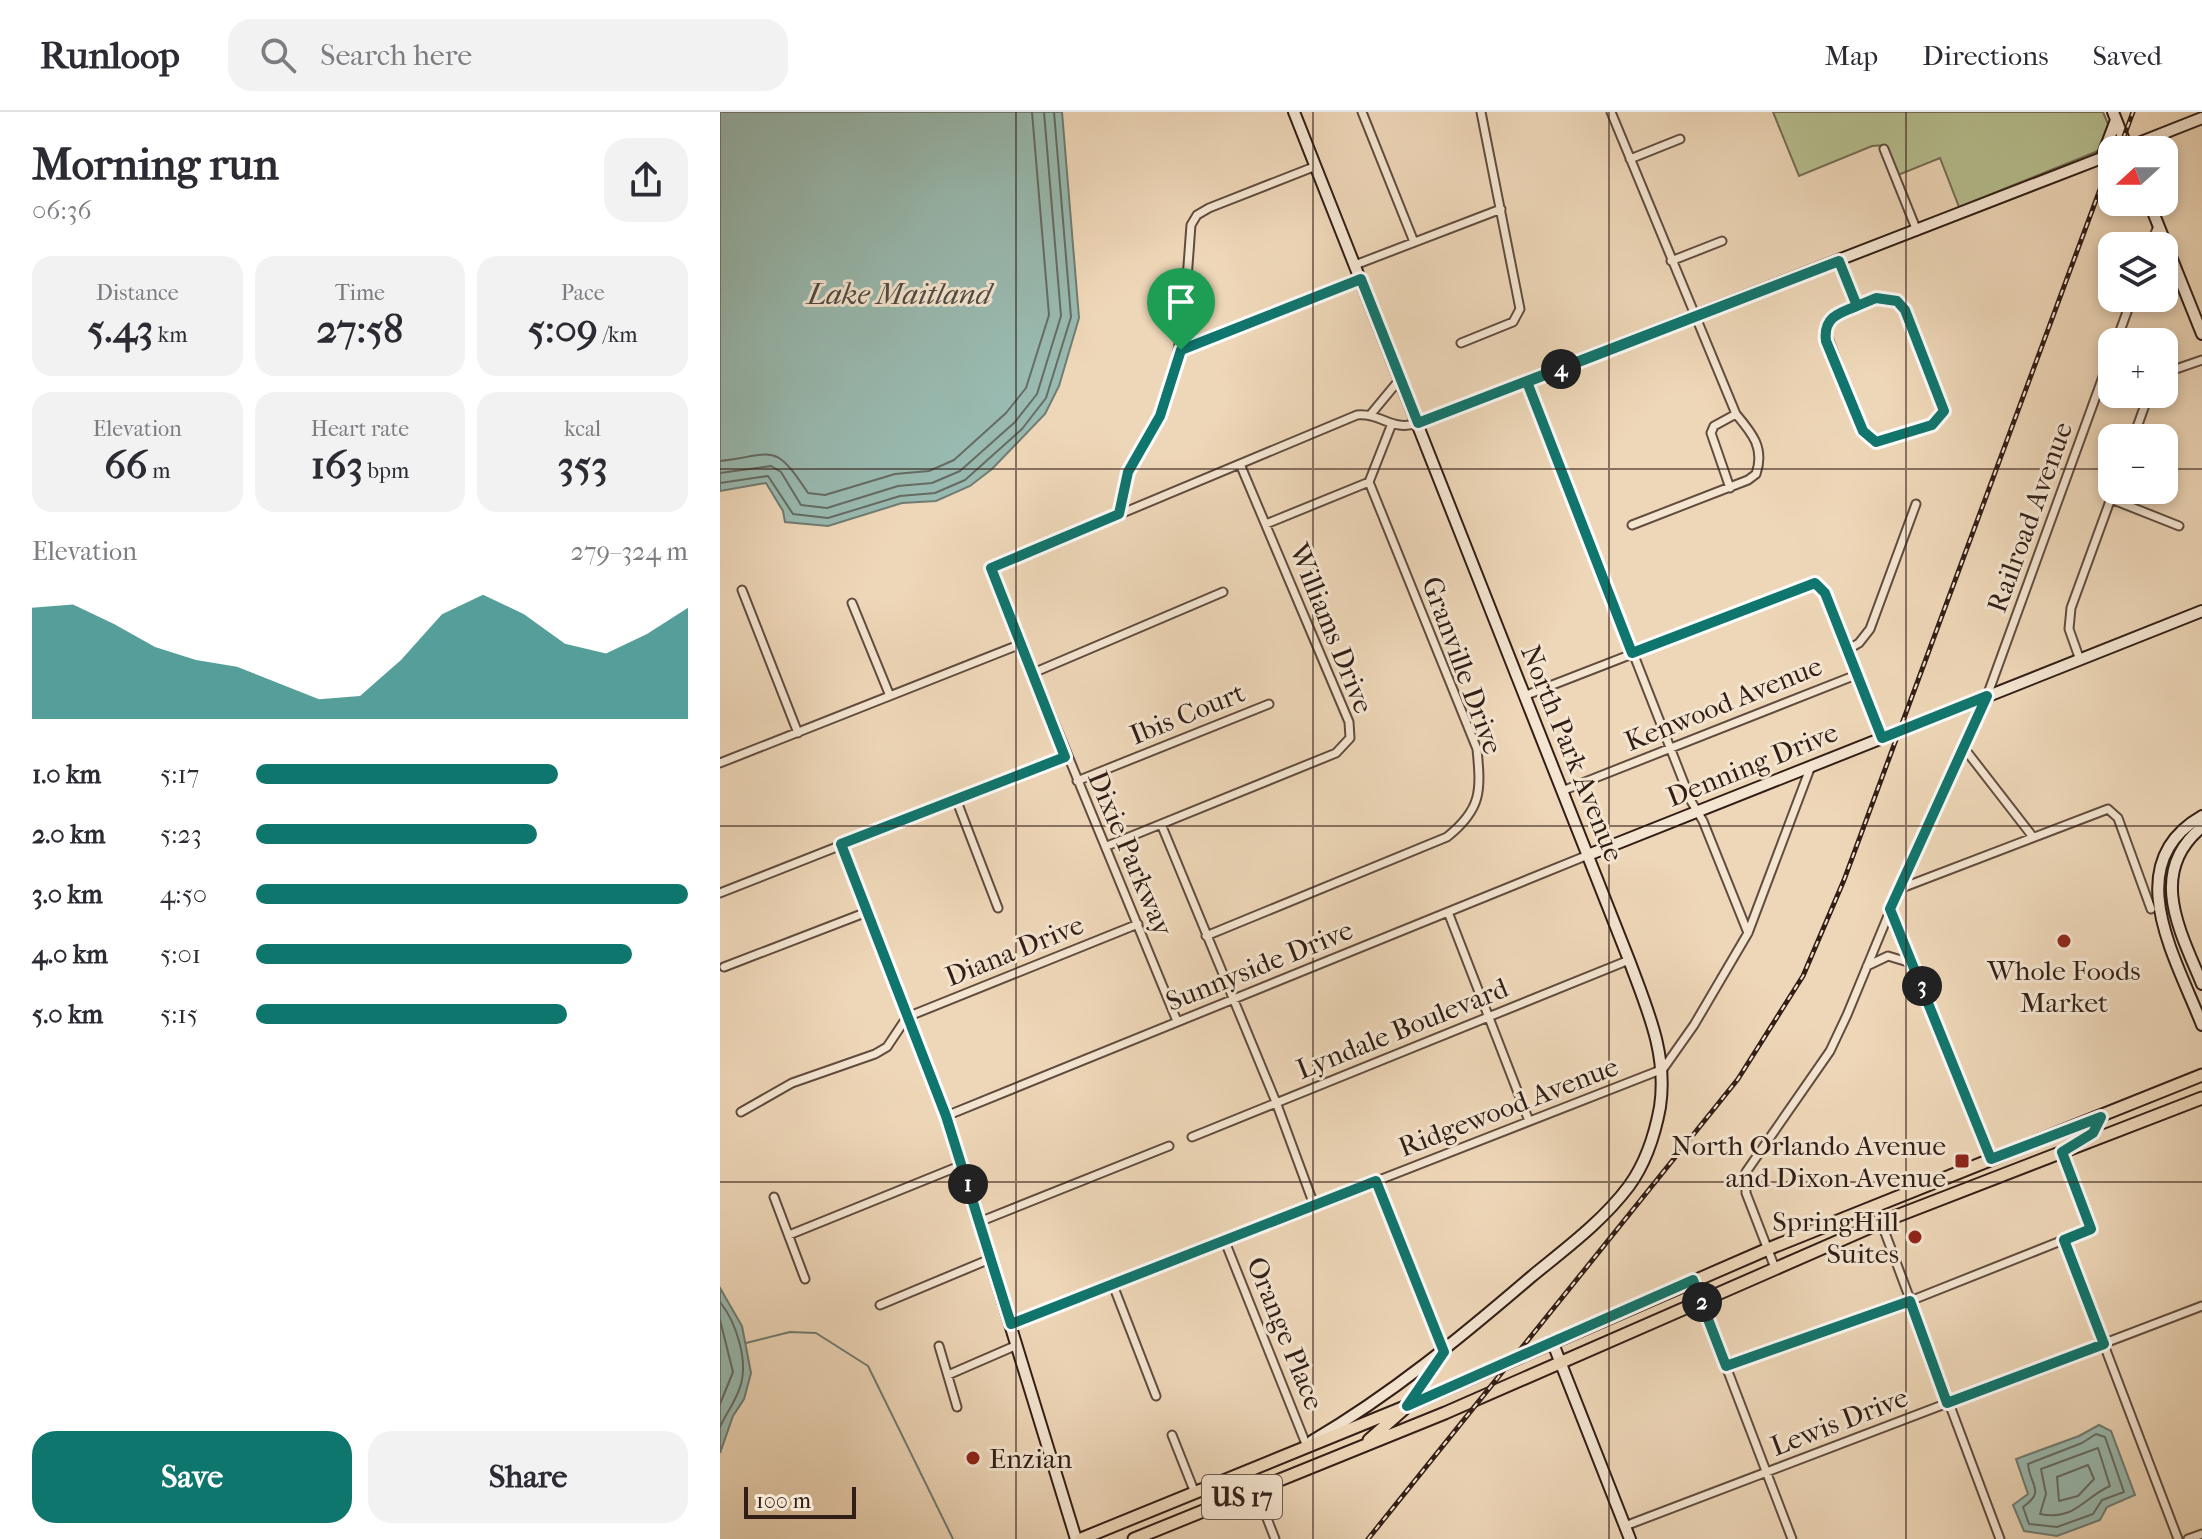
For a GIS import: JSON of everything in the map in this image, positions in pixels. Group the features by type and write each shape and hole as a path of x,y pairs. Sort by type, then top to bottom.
{"main road":[{"name":"US 17","path":"1078,1539 1407,1406 1768,1249 2202,1075"},
{"name":"US 17","path":"1134,1539 1349,1454 1881,1222 2202,1098"},
{"path":"2077,1146 2099,1126 2101,1117"},
{"path":"1349,1454 1389,1425 1407,1406"},
{"path":"1176,1523 1194,1504 1195,1493"}],"street":[{"name":"North Park Avenue","path":"1282,1458 1367,1408 1444,1352 1602,1217 1628,1188 1654,1135 1663,1069 1651,1019 1629,960 1294,112"},
{"path":"1362,112 1414,242"},
{"path":"1461,343 1513,322 1519,316 1481,112"},
{"path":"1611,112 1736,414 1753,434 1760,449 1756,474 1730,488 1632,525"},
{"path":"2114,116 2121,136"},
{"path":"2110,136 2114,116"},
{"path":"2157,136 2202,118"},
{"path":"1630,159 1680,139"},
{"path":"1884,149 1917,231"},
{"path":"1119,514 1357,415 1371,414 1391,426 1403,428 1418,423 2098,160"},
{"path":"1119,514 1128,472 1160,416 1181,350 1191,225 1197,215 1316,166"},
{"path":"1355,265 1501,209"},
{"path":"2154,216 2202,334"},
{"path":"2155,232 2158,225"},
{"path":"1671,261 1722,241"},
{"path":"1839,261 1857,306"},
{"path":"1181,350 1361,279"},
{"path":"1886,298 1897,301 1905,310 1944,404 1940,420 1876,442 1863,431 1825,330 1837,314 1857,306 1886,298"},
{"path":"2178,368 2202,360"},
{"path":"1371,414 1400,379"},
{"path":"1527,382 1670,748 1748,933"},
{"name":"Railroad Avenue","path":"1768,1249 1746,1193 1746,1172 1830,1051 1890,909 1987,696 2098,391"},
{"path":"1730,488 1711,433 1714,426 1736,414"},
{"path":"1266,524 1369,482 1391,426"},
{"name":"Williams Drive","path":"1107,846 1336,753 1350,738 1349,722 1240,464"},
{"name":"Granville Drive","path":"1206,936 1447,837 1467,821 1477,804 1480,778 1477,749 1369,482"},
{"path":"1847,650 1859,643 1870,629 1916,504"},
{"path":"2080,660 2069,629 2071,608 2109,504"},
{"path":"2134,504 2179,526"},
{"name":"Dixie Parkway","path":"1119,514 991,568 1065,757 1107,846 1177,1021"},
{"path":"1524,696 1815,583 1825,593 1882,738"},
{"path":"742,590 798,733"},
{"path":"1033,673 1223,592"},
{"path":"852,603 890,696"},
{"name":"Denning Drive","path":"1588,855 2202,611"},
{"path":"720,763 1021,644"},
{"name":"Kenwood Avenue","path":"1562,791 1856,675"},
{"name":"Ibis Court","path":"1077,781 1269,704"},
{"path":"1964,748 2033,837"},
{"path":"720,893 1065,757"},
{"path":"1663,1069 1694,1025 1748,933 1812,764"},
{"path":"956,799 998,908"},
{"path":"1899,889 2104,809 2112,810 2118,818 2151,909"},
{"path":"2202,816 2182,830 2160,865 2157,894 2163,924 2202,1025"},
{"path":"1161,824 1276,1102 1314,1205"},
{"path":"2202,827 2182,848 2171,874 2171,901 2176,919 2197,956 2202,984"},
{"path":"841,844 946,1116 1078,1539"},
{"name":"Sunnyside Drive","path":"946,1116 1588,855"},
{"path":"1890,909 1991,1159"},
{"path":"724,967 867,912"},
{"path":"1448,912 1529,1121"},
{"path":"2163,924 2176,919"},
{"name":"Diana Drive","path":"907,1017 1138,924"},
{"path":"1866,967 1888,956 1913,964"},
{"name":"Lyndale Boulevard","path":"1192,1137 1629,960"},
{"path":"741,1112 792,1083 875,1054 887,1047 907,1017"},
{"name":"Ridgewood Avenue","path":"1011,1324 1663,1069"},
{"path":"979,1222 1169,1146"},
{"path":"1726,1366 1910,1301 2091,1229 2062,1152"},
{"path":"789,1235 962,1165"},
{"path":"1376,1181 1444,1352"},
{"path":"774,1197 805,1279"},
{"path":"1875,1206 2000,1539"},
{"name":"Orange Place","path":"1224,1239 1306,1444"},
{"path":"2064,1240 2178,1539"},
{"path":"1768,1249 1775,1268"},
{"path":"880,1305 990,1259"},
{"path":"1693,1280 1792,1539"},
{"path":"1113,1285 1156,1396"},
{"name":"Lewis Drive","path":"1625,1526 2202,1306"},
{"path":"1552,1341 1630,1539"},
{"path":"948,1375 1017,1345"},
{"path":"939,1346 957,1407"},
{"name":"North Park Avenue","path":"1407,1406 1444,1352"},
{"path":"1172,1435 1195,1493"},
{"path":"1249,1472 1275,1539"},
{"path":"2188,1539 2202,1534"}],"green space":[{"path":"1773,112 2103,112 2110,129 2108,136 2098,136 2098,151 1959,207 1940,158 1898,175 1886,145 1872,146 1799,176"}],"water":[{"name":"Lake Maitland","path":"720,112 1062,112 1079,318 1059,386 1045,414 992,469 970,486 936,501 902,503 828,526 785,522 783,511 766,483 720,491"},
{"path":"720,1288 742,1326 751,1373 744,1399 733,1416 720,1453"},
{"path":"2099,1425 2111,1431 2135,1495 2107,1507 2100,1520 2057,1536 2024,1531 2013,1505 2028,1494 2016,1459 2079,1436"}],"waterway":[{"path":"746,1343 790,1332 816,1333 868,1366 953,1539"}],"railway":[{"path":"2124,136 2133,112"},
{"path":"1368,1539 1738,1079 1803,976 1844,880 2098,195"}],"place":[{"name":"Whole Foods Market","path":"2064,941"},
{"name":"North Orlando Avenue and Dixon Avenue","path":"1962,1161"},
{"name":"SpringHill Suites","path":"1915,1237"},
{"name":"Enzian","path":"973,1458"}],"route":[{"path":"1181,350 1160,416 1128,472 1119,514 991,568 1065,757 841,844 946,1116 1011,1324 1376,1181 1444,1352 1407,1406 1693,1280 1726,1366 1910,1301 1947,1403 2104,1344 2064,1240 2091,1229 2062,1152 2077,1146 2093,1133 2101,1117 1991,1159 1890,909 1987,696 1882,738 1825,593 1815,583 1806,583 1632,653 1527,382 1696,317 1839,261 1857,306 1876,298 1897,301 1905,310 1944,404 1944,411 1940,420 1932,425 1876,442 1863,431 1826,341 1828,321 1857,306 1839,261 1418,423 1361,279 1181,350"}]}
